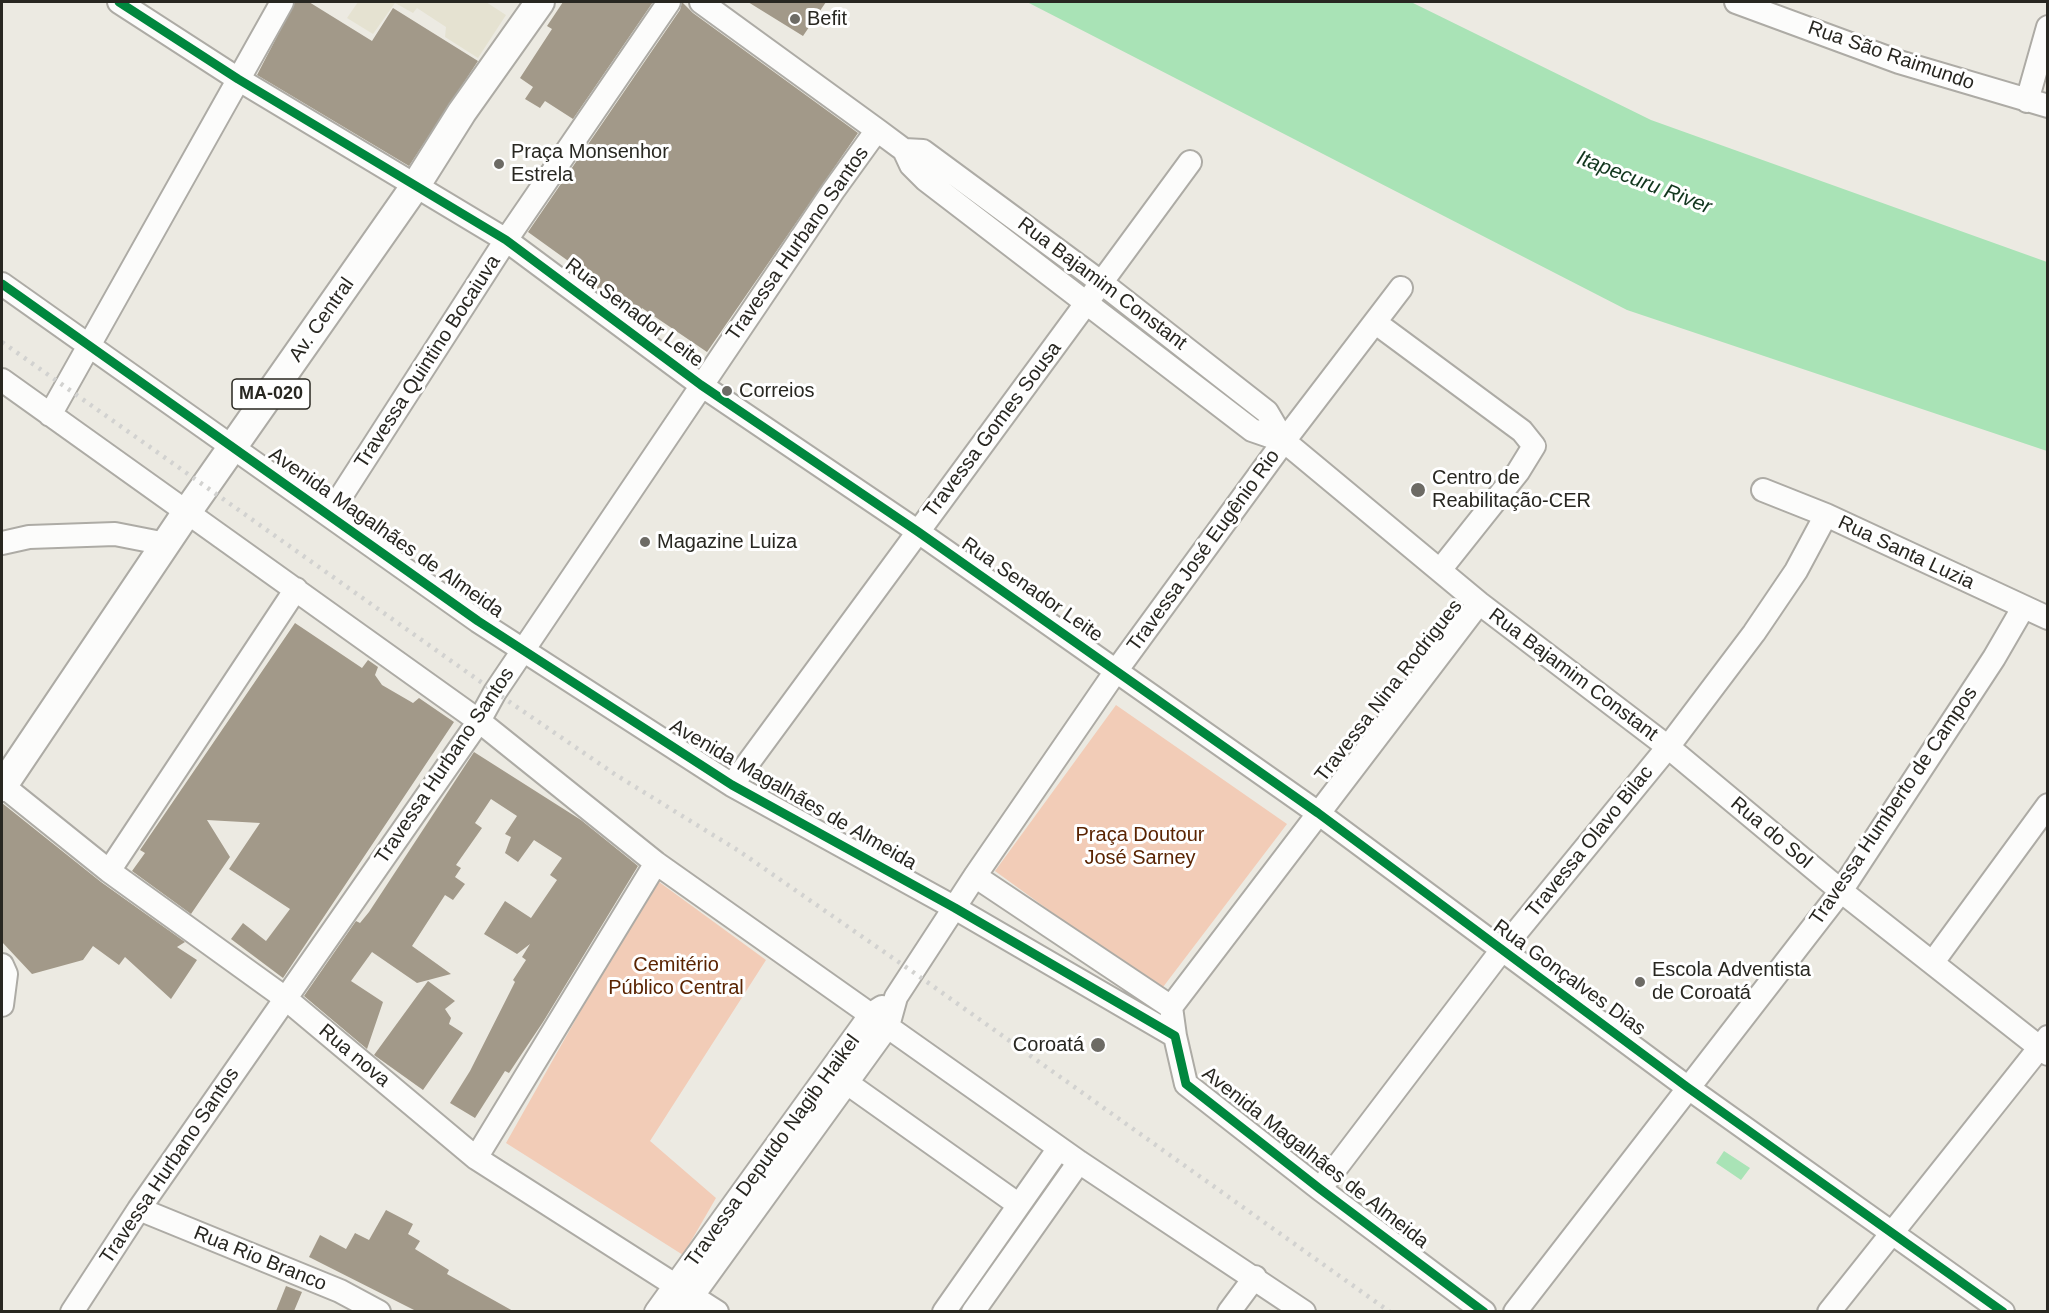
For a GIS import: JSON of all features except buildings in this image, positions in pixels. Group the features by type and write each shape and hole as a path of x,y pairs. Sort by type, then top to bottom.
{"main road":[{"name":"Av. Central","path":"2,786 187,512 416,185 462,112 540,2"}],"street":[{"name":"Rua Senador Leite","path":"119,2 238,79 506,240 701,385 917,531 1116,671"},
{"path":"50,415 282,2"},
{"name":"Travessa Quintino Bocaiuva","path":"329,515 506,240 669,2"},
{"name":"Rua Bajamim Constant","path":"701,2 904,150 911,165 926,180 1252,429 1284,441 1479,603 1668,747"},
{"name":"Rua São Raimundo","path":"1736,2 1899,62 2037,103"},
{"path":"2037,103 2048,27"},
{"name":"Travessa Hurbano Santos","path":"72,1311 139,1209 479,721 523,651 701,385 878,130"},
{"name":"Rua Bajamim Constant","path":"904,150 922,151 932,157 1102,283 1267,412 1284,441"},
{"name":"Travessa Gomes Sousa","path":"732,785 1190,162"},
{"name":"Avenida Magalhães de Almeida","path":"2,284 523,651 732,785 955,908 1175,1036 1186,1084 1320,1189 1486,1310"},
{"name":"Travessa José Eugênio Rio","path":"955,908 1116,671 1284,441 1401,288"},
{"name":"Travessa Nina Rodrigues","path":"1376,323 1522,431 1534,446 1530,455 1440,570"},
{"path":"2,380 479,721 656,863 1079,1162 1255,1277 1282,1303 1304,1311"},
{"name":"Rua Santa Luzia","path":"1763,490 1826,515 2048,618"},
{"name":"Travessa Olavo Bilac","path":"1320,1189 1501,951 1668,747 1782,595 1826,515"},
{"path":"2,543 29,537 96,534 139,537 166,544"},
{"path":"109,871 296,589"},
{"name":"Travessa Nina Rodrigues","path":"1171,1007 1479,603"},
{"name":"Travessa Humberto de Campos","path":"1515,1311 1841,891 1994,658 2023,608"},
{"name":"Rua Gonçalves Dias","path":"1116,671 1318,813 1687,1087 2003,1311"},
{"name":"Rua do Sol","path":"1668,747 1841,891 2045,1046"},
{"name":"Rua nova","path":"2,786 109,871 285,998 476,1158 683,1297 717,1311"},
{"path":"1932,962 2048,805"},
{"path":"476,1158 656,863"},
{"path":"975,876 1171,1007 1175,1036"},
{"name":"Travessa Deputdo Nagib Haikel","path":"683,1297 896,997 955,908"},
{"path":"2,965 6,974 2,1005"},
{"name":"Travessa Deputdo Nagib Haikel","path":"656,1311 683,1297 847,1083 879,1020"},
{"path":"1829,1311 2045,1046"},
{"path":"847,1083 1019,1205"},
{"path":"944,1311 1059,1148"},
{"path":"973,1311 1079,1162"},
{"name":"Rua Rio Branco","path":"139,1209 340,1291 379,1311"},
{"path":"1229,1311 1255,1277"}],"shaded area":[{"path":"358,2 486,2 506,15 478,58 445,37 446,27 417,8 413,13 395,3 373,34 347,18"}],"green space":[{"name":"Praça Doutour José Sarney","path":"1116,705 1287,824 1160,991 995,871"},
{"name":"Cemitério Público Central","path":"655,879 766,960 650,1141 716,1198 683,1255 506,1143"}],"water":[{"name":"Itapecuru River","path":"1027,2 1411,2 1651,120 2047,262 2047,451 1627,310"},
{"path":"1724,1151 1750,1168 1741,1180 1716,1163"}],"railway":[{"path":"2,342 495,692 616,775 739,851 913,972 1390,1312"}],"cycle path":[{"path":"119,2 238,79 506,240 701,385 917,531 1318,813 1687,1087 2003,1312"},
{"path":"2,284 478,621 732,785 955,908 1175,1036 1186,1084 1320,1189 1484,1312"}],"place":[{"name":"Befit","path":"795,19"},
{"name":"Praça Monsenhor Estrela","path":"499,164"},
{"name":"Correios","path":"727,391"},
{"name":"Centro de Reabilitação-CER","path":"1418,490"},
{"name":"Magazine Luiza","path":"645,542"},
{"name":"Escola Adventista de Coroatá","path":"1640,982"},
{"name":"Coroatá","path":"1098,1045"}]}
